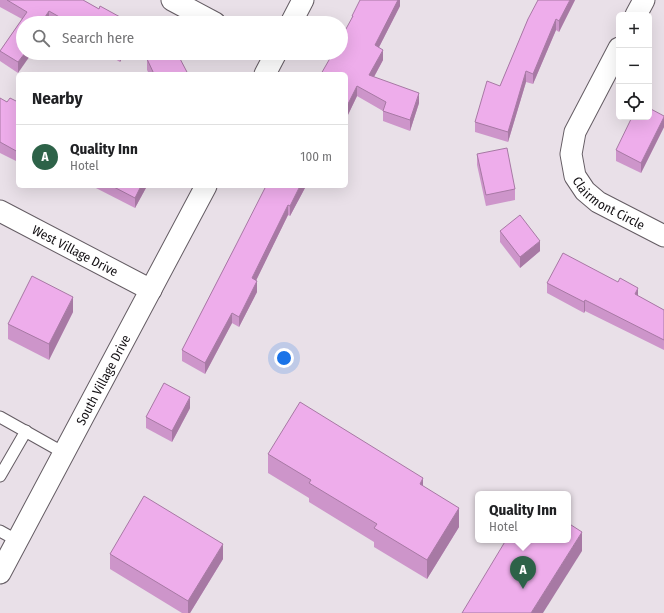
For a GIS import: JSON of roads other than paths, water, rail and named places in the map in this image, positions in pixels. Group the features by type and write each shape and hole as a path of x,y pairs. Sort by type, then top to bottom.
{"street":[{"path":"172,0 202,16"},
{"path":"295,16 303,0"},
{"path":"638,12 644,0"},
{"name":"Clairmont Circle","path":"616,54 575,132 572,154 575,176 585,191 598,202 664,236"},
{"path":"266,72 271,60"},
{"name":"South Village Drive","path":"0,573 9,536 64,452 205,188"},
{"name":"West Village Drive","path":"0,211 151,290"}],"lane":[{"path":"0,417 64,452"},
{"path":"0,476 26,431"}],"place":[{"name":"Quality Inn","path":"523,589"}]}
